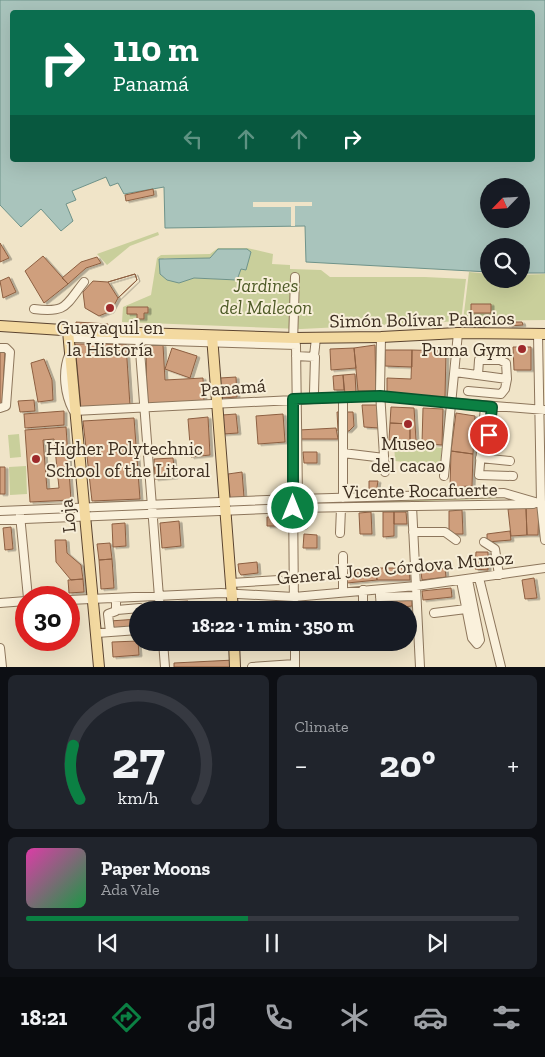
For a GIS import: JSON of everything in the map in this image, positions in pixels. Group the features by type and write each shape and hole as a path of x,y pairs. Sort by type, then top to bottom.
{"main road":[{"name":"Simón Bolívar Palacios","path":"0,326 139,338 212,340 293,341 316,338 381,338 458,333 541,334"},
{"name":"Loja","path":"68,331 99,667"},
{"path":"212,340 232,601"},
{"path":"235,651 236,667"}],"street":[{"path":"295,277 293,341 296,497 300,499 504,493 544,504"},
{"path":"34,309 58,310 64,308 84,282"},
{"path":"444,476 458,333"},
{"path":"541,334 545,540"},
{"path":"139,338 159,601"},
{"path":"314,392 316,338"},
{"path":"381,338 380,396 385,472"},
{"path":"293,341 296,345 293,499 294,601"},
{"path":"0,348 6,348 10,352 6,406 0,408"},
{"path":"296,356 314,356"},
{"path":"468,392 501,394 505,389 507,379 506,363 500,360 479,360 478,375"},
{"path":"454,372 507,379"},
{"name":"Panamá","path":"74,411 380,396 542,411"},
{"path":"343,397 343,498"},
{"path":"489,407 482,437 479,475 513,476"},
{"path":"343,453 384,458"},
{"path":"480,458 510,461"},
{"name":"Vicente Rocafuerte","path":"0,520 20,520 152,505 293,499"},
{"name":"Vicente Rocafuerte","path":"0,511 153,515 225,513 293,508 544,504"},
{"path":"412,506 420,667"},
{"path":"340,533 341,508"},
{"path":"304,525 306,509"},
{"path":"19,511 27,586"},
{"path":"413,532 445,532 456,540"},
{"path":"484,542 495,549 499,575"},
{"path":"343,556 343,592"},
{"name":"General Jose Córdova Munoz","path":"80,599 159,595 231,588 294,597 363,590 379,593 545,568"},
{"path":"479,578 501,667"},
{"path":"231,588 279,580"},
{"path":"464,580 480,640 477,644 473,641 466,609 464,580"},
{"path":"363,590 363,601"},
{"path":"380,601 379,593 416,596"},
{"path":"140,596 140,601"},
{"path":"116,598 117,610"},
{"path":"0,603 15,602"},
{"path":"434,613 466,609"},
{"path":"95,615 129,610"},
{"path":"108,614 110,632"},
{"path":"97,633 129,631"},
{"path":"0,648 2,667"},
{"path":"164,651 165,667"},
{"path":"252,667 295,665 295,651"}],"green space":[{"path":"158,232 159,235 130,246 107,265 97,254"},
{"name":"Jardines del Malecon","path":"218,248 247,248 273,254 272,264 290,265 290,269 321,270 330,277 466,279 461,321 301,329 122,322 123,307 151,295 157,258 161,255 210,254","holes":["163,258 210,258 246,270 241,269 237,280 194,278"]},
{"path":"469,272 480,273 480,288 530,288 530,275 545,274 545,320 463,321","holes":["471,304 490,304 491,313 471,313"]},
{"path":"19,434 21,457 10,458 8,435"},
{"path":"394,442 442,448 440,466 395,461"},
{"path":"26,466 27,494 10,495 9,467"},
{"path":"504,496 513,498 372,503 372,500"}],"water":[{"path":"0,0 545,0 545,273 530,273 530,238 480,238 480,272 306,262 305,226 165,228 164,187 124,194 118,183 110,186 106,177 72,191 76,200 66,204 73,221 61,231 41,209 21,227 0,205"},
{"path":"218,249 247,249 251,252 246,270 241,269 237,280 194,278 179,283 167,280 160,274 159,259 210,258"}],"pier":[{"path":"253,202 312,202 312,206 295,206 295,226 291,226 291,207 253,207"}],"building":[{"path":"153,189 154,195 126,201 125,195"},
{"path":"0,243 9,258 0,262"},
{"path":"43,256 68,284 44,303 25,271"},
{"path":"97,257 101,263 86,268 68,284 62,278 81,262"},
{"path":"135,274 137,280 118,298 111,311 99,316 85,308 83,292 93,281 108,282"},
{"path":"135,274 137,280 118,298 108,282"},
{"path":"9,277 16,292 3,298 0,281"},
{"path":"471,304 491,304 491,313 471,313"},
{"path":"127,307 148,307 148,313 144,313 144,319 137,319 137,314 127,314"},
{"path":"76,322 108,324 107,328 76,326"},
{"path":"509,322 522,322 523,325 509,326"},
{"path":"469,323 483,323 483,326 469,326"},
{"path":"75,344 126,344 130,406 81,409"},
{"path":"163,345 165,380 203,378 204,401 147,404 146,346"},
{"path":"375,345 376,391 358,391 354,348"},
{"path":"513,347 531,347 531,370 514,370"},
{"path":"172,348 197,356 190,378 165,369"},
{"path":"354,348 356,368 331,370 330,349"},
{"path":"385,350 412,350 412,367 385,366"},
{"path":"412,350 446,351 445,397 387,396 387,378 411,379"},
{"path":"0,351 5,351 2,406 0,405"},
{"path":"44,359 52,380 53,400 38,402 31,363"},
{"path":"355,374 356,393 345,394 343,375"},
{"path":"343,375 344,390 334,390 333,376"},
{"path":"236,377 237,397 221,398 220,378"},
{"path":"34,400 35,411 20,412 18,401"},
{"path":"362,405 378,405 379,428 364,427"},
{"name":"Museo del cacao","path":"391,407 414,408 416,440 410,441 410,424 390,423"},
{"path":"423,408 443,409 442,445 422,443"},
{"path":"64,411 64,425 25,428 24,414"},
{"path":"337,412 353,412 354,426 349,431 338,431"},
{"path":"456,413 475,416 473,454 451,451"},
{"path":"236,414 238,433 223,434 222,415"},
{"path":"283,414 285,442 258,444 256,416"},
{"path":"208,417 210,455 191,457 188,419"},
{"path":"134,418 140,499 92,501 83,421"},
{"path":"390,423 410,424 410,441 389,440"},
{"path":"66,427 71,500 30,502 25,430","holes":["54,439 59,488 47,489 43,440"]},
{"path":"336,428 338,439 299,439 299,430"},
{"path":"451,451 473,454 472,486 450,487"},
{"path":"303,452 317,452 317,463 304,463"},
{"path":"173,458 175,477 155,479 154,459"},
{"path":"0,467 5,467 5,494 0,494"},
{"path":"242,472 244,497 230,498 228,474"},
{"path":"369,481 378,481 376,493 369,493"},
{"path":"539,507 538,535 527,535 526,508"},
{"path":"526,508 527,535 511,536 508,509"},
{"path":"462,510 463,534 449,534 449,511"},
{"path":"371,512 372,534 360,534 359,513"},
{"path":"383,512 394,512 394,536 383,537"},
{"path":"394,512 406,512 407,524 394,524"},
{"path":"267,517 287,517 287,526 267,526"},
{"path":"179,521 181,546 162,548 160,523"},
{"path":"125,523 126,546 113,547 112,524"},
{"path":"11,527 13,549 5,550 3,528"},
{"path":"510,531 511,540 487,542 487,534"},
{"path":"304,534 317,535 317,548 303,548"},
{"path":"55,540 66,540 67,553 81,565 83,579 71,580 56,562"},
{"path":"110,543 112,559 99,560 97,544"},
{"path":"476,552 488,552 488,570 475,569"},
{"path":"112,559 114,588 101,589 99,560"},
{"path":"257,562 258,573 241,575 238,564"},
{"path":"376,568 377,580 347,583 346,571"},
{"path":"376,568 409,568 410,580 377,580"},
{"path":"445,568 446,577 422,580 421,572"},
{"path":"534,578 537,598 525,599 522,580"},
{"path":"83,579 84,592 80,592 80,586 68,586 68,580"},
{"path":"451,588 452,597 423,600 422,591"},
{"path":"412,598 412,601 385,601"},
{"path":"129,620 129,627 111,628 110,621"},
{"path":"129,641 129,651 139,651 139,655 113,657 112,642"},
{"path":"234,660 234,667 174,667 174,663"}],"place":[{"name":"Guayaquil en la Historía","path":"110,308"},
{"name":"Puma Gym","path":"522,349"},
{"name":"Museo del cacao","path":"408,424"},
{"name":"Higher Polytechnic School of the Litoral","path":"36,459"}],"route":[{"path":"293,508 293,399 380,396 492,407 489,435"}]}
